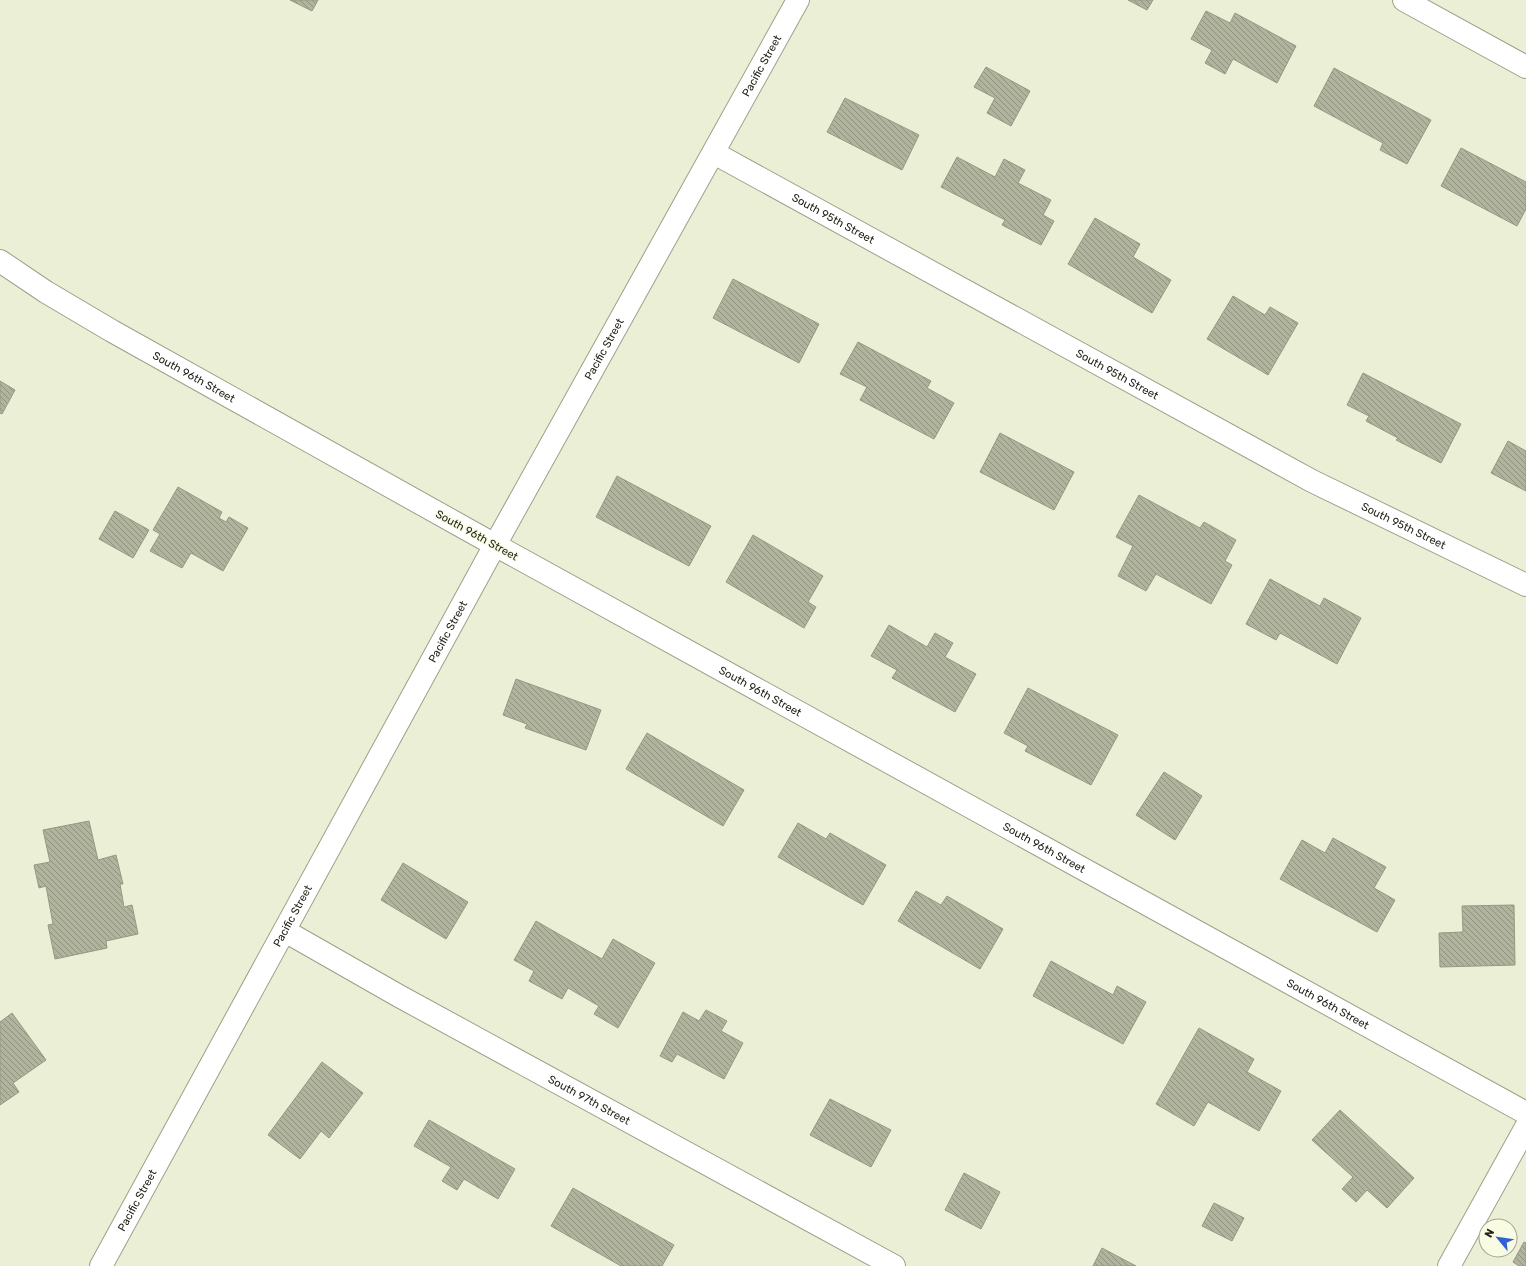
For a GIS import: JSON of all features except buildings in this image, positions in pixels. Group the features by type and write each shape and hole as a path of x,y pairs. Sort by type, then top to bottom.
{"street":[{"name":"Pacific Street","path":"100,1266 285,931 495,545 798,0"},
{"path":"1404,0 1526,66"},
{"name":"South 95th Street","path":"714,152 1312,481 1526,584"},
{"name":"South 96th Street","path":"0,261 46,292 112,331 495,545 1526,1113"},
{"name":"South 97th Street","path":"285,931 406,1000 894,1266"},
{"path":"1449,1266 1526,1127"}]}
